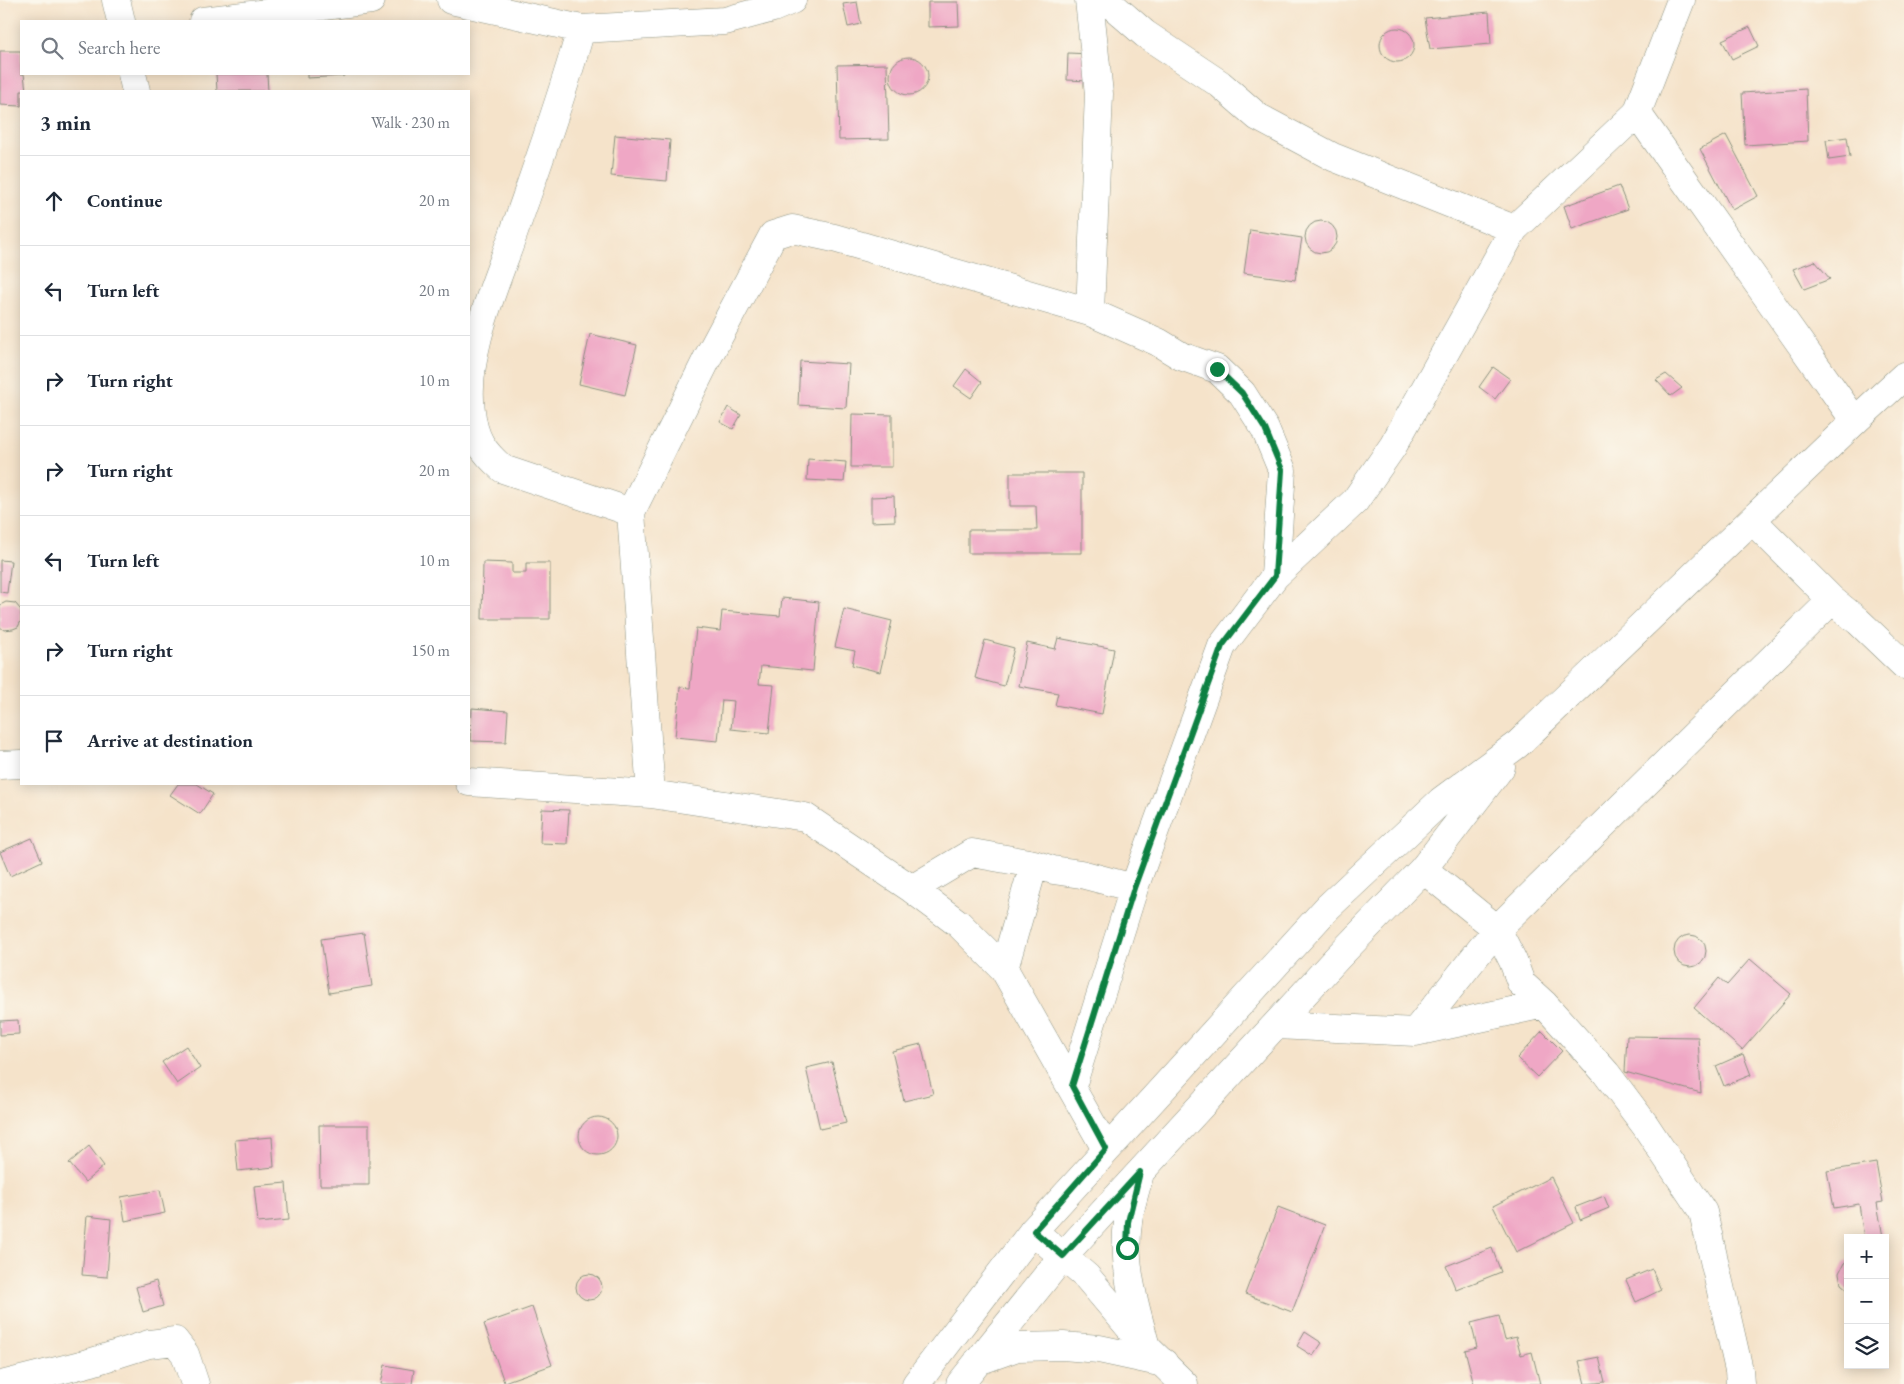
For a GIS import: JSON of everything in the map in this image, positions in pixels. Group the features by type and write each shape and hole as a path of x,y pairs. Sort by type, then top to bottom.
{"street":[{"path":"116,0 121,20"},
{"path":"211,20 371,0"},
{"path":"451,0 582,29 725,20 774,8 792,0"},
{"path":"1089,0 1099,94 1090,312"},
{"path":"1106,0 1144,34 1220,84 1258,117 1333,157 1514,229"},
{"path":"1072,1086 1134,888 1222,646 1275,576 1355,501 1393,446 1514,229 1636,113 1681,0"},
{"path":"582,29 566,85 475,343 470,388 470,409 476,435 488,456 503,468 631,512"},
{"path":"132,75 136,90"},
{"path":"1636,113 1855,421"},
{"path":"651,794 631,512 712,349 774,235 792,229 834,238 1090,312 1158,342 1181,356 1217,369 1242,393 1265,429 1282,470 1275,576"},
{"path":"470,314 475,343"},
{"path":"916,1384 1034,1231 1106,1149 1328,907 1441,801 1518,744 1904,376"},
{"path":"1753,521 1832,600 1858,621 1904,665"},
{"path":"1416,1032 1497,929 1832,600"},
{"path":"960,1384 1063,1256 1337,958 1423,869 1518,744"},
{"path":"0,765 20,764"},
{"path":"470,782 651,794 804,817 912,889 959,924 1004,969 1106,1149"},
{"path":"912,889 972,853 1081,874 1134,888"},
{"path":"1004,969 1034,864"},
{"path":"1423,869 1497,929 1513,961 1521,983 1544,1004 1606,1073 1645,1125 1703,1212 1739,1370 1740,1384"},
{"path":"1277,1024 1416,1032 1544,1004"},
{"path":"1140,1172 1128,1222 1128,1272 1132,1294 1155,1355"},
{"path":"1034,1231 1087,1277 1155,1355 1184,1384"},
{"path":"5,1384 92,1362 149,1344 176,1341 185,1354 195,1384"},
{"path":"978,1361 1017,1346 1063,1346 1155,1355"}],"building":[{"path":"857,2 861,24 848,27 843,4"},
{"path":"928,2 958,2 959,26 928,27"},
{"path":"1489,12 1491,44 1430,49 1425,18"},
{"path":"1750,27 1759,46 1732,59 1722,40"},
{"path":"1397,28 1404,29 1409,33 1413,38 1413,52 1409,57 1404,61 1397,62 1390,61 1385,57 1381,52 1380,45 1381,38 1385,33 1390,29"},
{"path":"0,51 20,51 20,75 24,75 26,90 20,90 20,106 0,105"},
{"path":"1068,53 1090,54 1089,81 1067,80"},
{"path":"909,57 922,63 928,76 922,89 909,95 896,89 890,76 896,63"},
{"path":"887,64 889,139 839,140 837,65"},
{"path":"216,75 267,75 268,90 217,90"},
{"path":"307,75 344,75 344,76 307,78"},
{"path":"1806,89 1808,141 1745,145 1742,93"},
{"path":"615,135 670,140 667,181 611,176"},
{"path":"1726,135 1758,196 1732,210 1700,149"},
{"path":"1847,137 1850,157 1829,160 1826,140"},
{"path":"1619,186 1628,209 1572,229 1564,206"},
{"path":"1321,221 1333,225 1337,237 1333,249 1321,253 1309,249 1305,237 1309,225"},
{"path":"1250,230 1302,238 1295,280 1244,273"},
{"path":"1815,261 1830,279 1804,289 1793,269"},
{"path":"590,334 637,345 625,395 579,384"},
{"path":"800,361 849,364 846,408 798,405"},
{"path":"1493,367 1510,379 1495,399 1479,387"},
{"path":"966,369 982,382 971,398 954,386"},
{"path":"1666,374 1682,388 1671,396 1656,380"},
{"path":"728,407 741,415 733,429 720,422"},
{"path":"852,414 892,415 892,467 851,467"},
{"path":"808,459 846,462 844,482 807,480"},
{"path":"1010,473 1082,473 1082,553 968,553 968,530 1037,530 1036,506 1010,506"},
{"path":"894,496 895,521 871,522 871,497"},
{"path":"0,560 11,561 7,593 0,592"},
{"path":"483,562 512,563 512,573 526,573 526,563 550,563 550,619 482,619"},
{"path":"782,598 819,602 813,671 761,666 759,684 774,685 769,733 731,729 734,701 722,700 718,741 675,737 680,687 690,688 696,628 720,631 722,611 780,616"},
{"path":"6,602 15,603 20,609 20,623 18,627 4,630 0,627 0,605"},
{"path":"844,609 892,621 880,672 852,665 855,651 835,647"},
{"path":"1058,638 1114,649 1102,714 1055,705 1058,693 1019,686 1027,643 1055,649"},
{"path":"985,640 1014,648 1004,686 975,678"},
{"path":"472,708 508,711 506,742 471,741"},
{"path":"177,785 199,785 213,794 200,814 170,795"},
{"path":"542,809 569,810 567,844 540,843"},
{"path":"32,838 42,861 10,876 0,852"},
{"path":"364,933 372,986 329,993 321,939"},
{"path":"1690,935 1696,936 1701,940 1705,945 1705,957 1701,962 1696,966 1690,967 1684,966 1679,962 1675,957 1674,951 1675,945 1679,940 1684,936"},
{"path":"1750,959 1791,994 1742,1050 1694,1008 1719,978 1727,985"},
{"path":"18,1020 19,1034 0,1035 0,1021"},
{"path":"1542,1031 1562,1051 1537,1077 1517,1058"},
{"path":"1627,1036 1698,1037 1701,1093 1625,1072"},
{"path":"921,1044 933,1094 904,1101 892,1051"},
{"path":"186,1046 200,1068 177,1084 162,1062"},
{"path":"1743,1054 1751,1075 1724,1086 1716,1066"},
{"path":"832,1062 846,1123 820,1129 806,1068"},
{"path":"598,1117 611,1123 617,1136 611,1149 598,1155 585,1149 579,1136 585,1123"},
{"path":"319,1125 369,1125 369,1185 320,1185"},
{"path":"272,1137 274,1167 238,1171 235,1140"},
{"path":"89,1146 104,1166 85,1182 69,1163"},
{"path":"1876,1163 1883,1202 1877,1203 1882,1234 1863,1234 1859,1204 1834,1208 1827,1171"},
{"path":"1551,1177 1574,1223 1516,1252 1493,1206"},
{"path":"286,1183 289,1220 258,1223 254,1186"},
{"path":"160,1190 165,1213 125,1221 121,1197"},
{"path":"1604,1196 1609,1208 1580,1220 1576,1207"},
{"path":"1278,1207 1325,1225 1292,1312 1245,1294"},
{"path":"87,1216 111,1219 107,1277 82,1275"},
{"path":"1492,1248 1501,1272 1456,1290 1446,1266"},
{"path":"1844,1263 1844,1287 1841,1284 1839,1273"},
{"path":"1652,1269 1661,1290 1636,1302 1626,1280"},
{"path":"589,1274 598,1278 602,1287 598,1296 589,1300 580,1296 576,1287 580,1278"},
{"path":"156,1281 163,1306 143,1312 136,1287"},
{"path":"532,1307 552,1365 504,1382 484,1324"},
{"path":"1499,1316 1505,1340 1516,1337 1521,1355 1532,1352 1540,1384 1474,1384 1465,1350 1477,1347 1471,1323"},
{"path":"1305,1332 1322,1343 1313,1356 1297,1346"},
{"path":"1599,1357 1605,1382 1585,1384 1579,1361"},
{"path":"385,1365 414,1370 412,1384 381,1384"}],"route":[{"path":"1127,1248 1128,1222 1140,1172 1063,1256 1034,1231 1106,1149 1072,1086 1134,888 1222,646 1275,576 1282,470 1265,429 1242,393 1217,369"}]}
